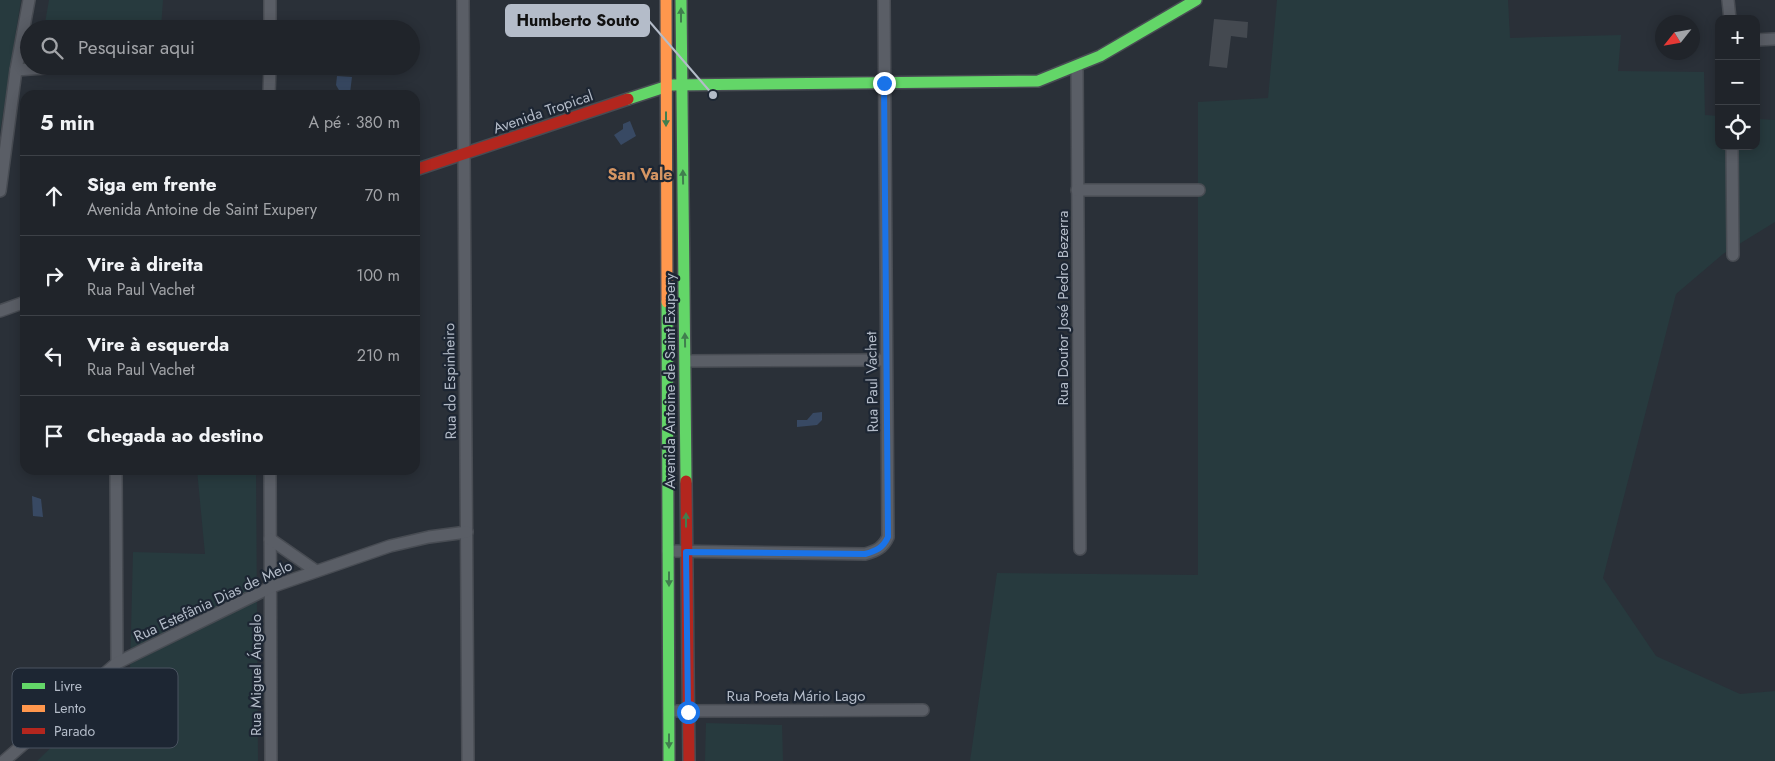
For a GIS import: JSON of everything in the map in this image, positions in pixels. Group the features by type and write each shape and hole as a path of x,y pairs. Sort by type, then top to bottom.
{"street":[{"path":"25,20 29,0"},
{"path":"270,0 270,20"},
{"name":"Rua do Espinheiro","path":"464,0 463,156 468,761"},
{"name":"Avenida Antoine de Saint Exupery","path":"666,0 669,761"},
{"name":"Avenida Antoine de Saint Exupery","path":"681,0 689,761"},
{"name":"Rua Paul Vachet","path":"668,551 865,554 876,551 884,545 888,537 890,526 886,360 884,0"},
{"name":"Avenida Tropical","path":"420,169 463,156 666,86 1038,80 1076,67 1140,34 1196,0"},
{"path":"1728,0 1730,15"},
{"path":"1760,40 1775,39"},
{"path":"0,191 20,48"},
{"name":"Rua Doutor José Pedro Bezerra","path":"1076,67 1080,549"},
{"path":"16,70 20,70"},
{"path":"269,90 270,75"},
{"path":"1732,150 1732,255"},
{"path":"1077,190 1199,190"},
{"path":"0,311 20,304"},
{"path":"686,362 886,360"},
{"path":"116,475 117,663"},
{"name":"Rua Miguel Ángelo","path":"270,475 271,761"},
{"name":"Rua Estefânia Dias de Melo","path":"111,668 117,663 271,587 390,546 429,537 467,532"},
{"path":"270,540 316,572"},
{"name":"Rua Poeta Mário Lago","path":"669,711 923,710"},
{"name":"Rua Estefânia Dias de Melo","path":"4,761 19,748"}],"green space":[{"path":"0,0 21,0 0,132"},
{"path":"49,0 163,0 162,20 46,20"},
{"path":"1277,0 1508,0 1510,38 1621,35 1618,71 1704,72 1705,115 1715,116 1715,150 1760,150 1760,119 1775,120 1775,222 1723,254 1676,294 1603,578 1656,656 1740,694 1775,691 1775,761 970,761 997,573 1198,575 1198,102 1268,98"},
{"path":"197,475 256,475 258,761 37,761 50,748 178,748 178,668 130,668 133,552 205,554"},
{"path":"706,723 782,725 783,761 705,761"}],"water":[{"path":"337,76 352,77 350,90 339,90 336,85"},
{"path":"630,121 636,136 621,145 614,135 623,129 623,124"},
{"path":"822,412 822,420 817,425 797,427 797,420 807,420 813,413"},
{"path":"32,496 41,499 43,517 33,516"}],"building":[{"path":"1214,19 1248,22 1247,38 1231,36 1227,68 1209,66"}],"traffic: fast":[{"path":"681,0 686,481"},
{"path":"628,99 671,85 1038,81 1100,56 1196,0"},
{"path":"667,302 669,761"}],"traffic: slow":[{"path":"666,0 667,302"}],"traffic: jam":[{"path":"420,168 628,99"},
{"path":"686,481 689,761"}],"place":[{"name":"Humberto Souto","path":"713,95"}],"district":[{"name":"San Vale","path":"640,174"}],"route":[{"path":"688,712 686,552 865,554 876,551 884,545 888,537 890,526 886,360 884,83"}]}
